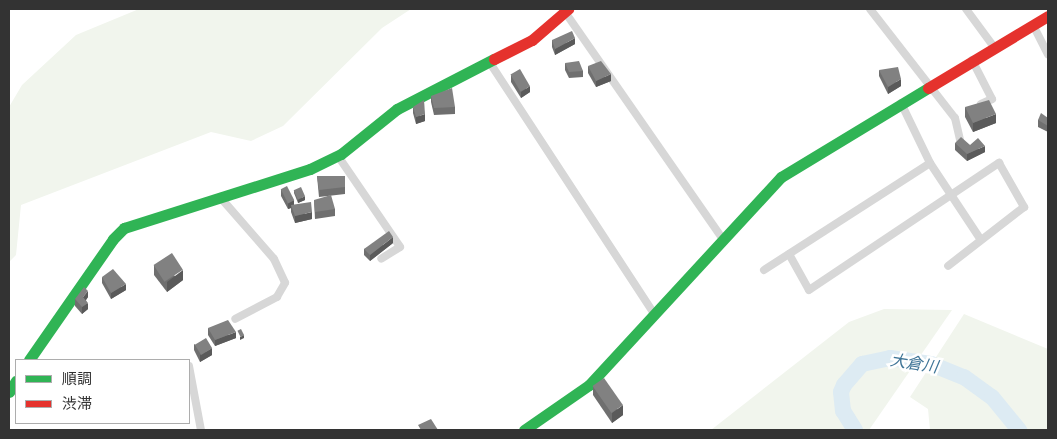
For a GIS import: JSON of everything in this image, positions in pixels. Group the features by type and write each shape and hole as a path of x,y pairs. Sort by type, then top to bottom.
{"street":[{"path":"870,9 955,118 961,143"},
{"path":"966,9 994,47"},
{"path":"30,359 113,239 124,228 310,169 338,156 352,148 397,109 532,40 567,10 723,239"},
{"path":"524,430 589,385 781,177 972,60 1048,16"},
{"path":"1032,25 1048,54"},
{"path":"972,60 992,99 976,106"},
{"path":"490,63 655,315"},
{"path":"901,103 930,164 981,240"},
{"path":"338,156 400,246 381,259"},
{"path":"764,270 930,164"},
{"path":"789,254 809,290 999,164 1024,207 948,266"},
{"path":"220,197 274,259 285,283 277,297 235,319"},
{"path":"190,371 201,430"}],"shaded area":[{"path":"139,9 411,9 382,28 283,126 251,141 211,132 21,205 16,255 9,262 9,107 22,85 76,35"},
{"path":"884,309 952,310 869,430 711,430 849,322"},
{"path":"964,314 1048,349 1048,430 930,430 928,409 910,397"}],"building":[{"path":"572,31 575,38 555,49 552,40"},
{"path":"579,61 583,71 569,72 565,63"},
{"path":"601,61 611,74 596,81 588,66"},
{"path":"898,67 901,79 888,87 879,70"},
{"path":"520,69 530,86 520,92 510,74"},
{"path":"452,88 455,107 434,108 431,96"},
{"path":"424,100 425,114 416,117 413,107"},
{"path":"989,100 996,114 973,123 965,107"},
{"path":"1041,113 1048,118 1048,126 1038,120"},
{"path":"961,137 970,145 978,138 985,146 967,154 955,143"},
{"path":"317,176 345,176 345,187 319,190"},
{"path":"287,186 294,200 288,203 281,189"},
{"path":"301,187 305,196 298,199 294,190"},
{"path":"331,195 335,209 315,212 314,200"},
{"path":"311,202 312,212 295,216 291,205"},
{"path":"389,231 393,237 370,255 364,249"},
{"path":"172,253 183,270 164,282 154,265"},
{"path":"113,269 126,284 111,293 102,277"},
{"path":"84,287 88,291 83,297 88,303 82,307 75,299"},
{"path":"228,320 236,332 215,340 208,328"},
{"path":"241,329 244,335 241,337 237,331"},
{"path":"206,338 212,348 201,355 195,345"},
{"path":"604,378 623,405 611,413 593,386"},
{"path":"431,419 438,430 421,430 418,425"}],"waterway":[{"name":"大倉川","path":"855,430 843,411 841,392 844,385 862,364 890,358 931,364 964,377 992,397 1019,430"}],"traffic: fast":[{"path":"30,359 113,239 124,228 310,169 341,154 397,109 494,59"},
{"path":"524,430 589,385 781,177 928,88"},
{"path":"9,392 15,383"}],"traffic: jam":[{"path":"494,59 532,40 568,9"},
{"path":"928,88 1048,16"}]}
